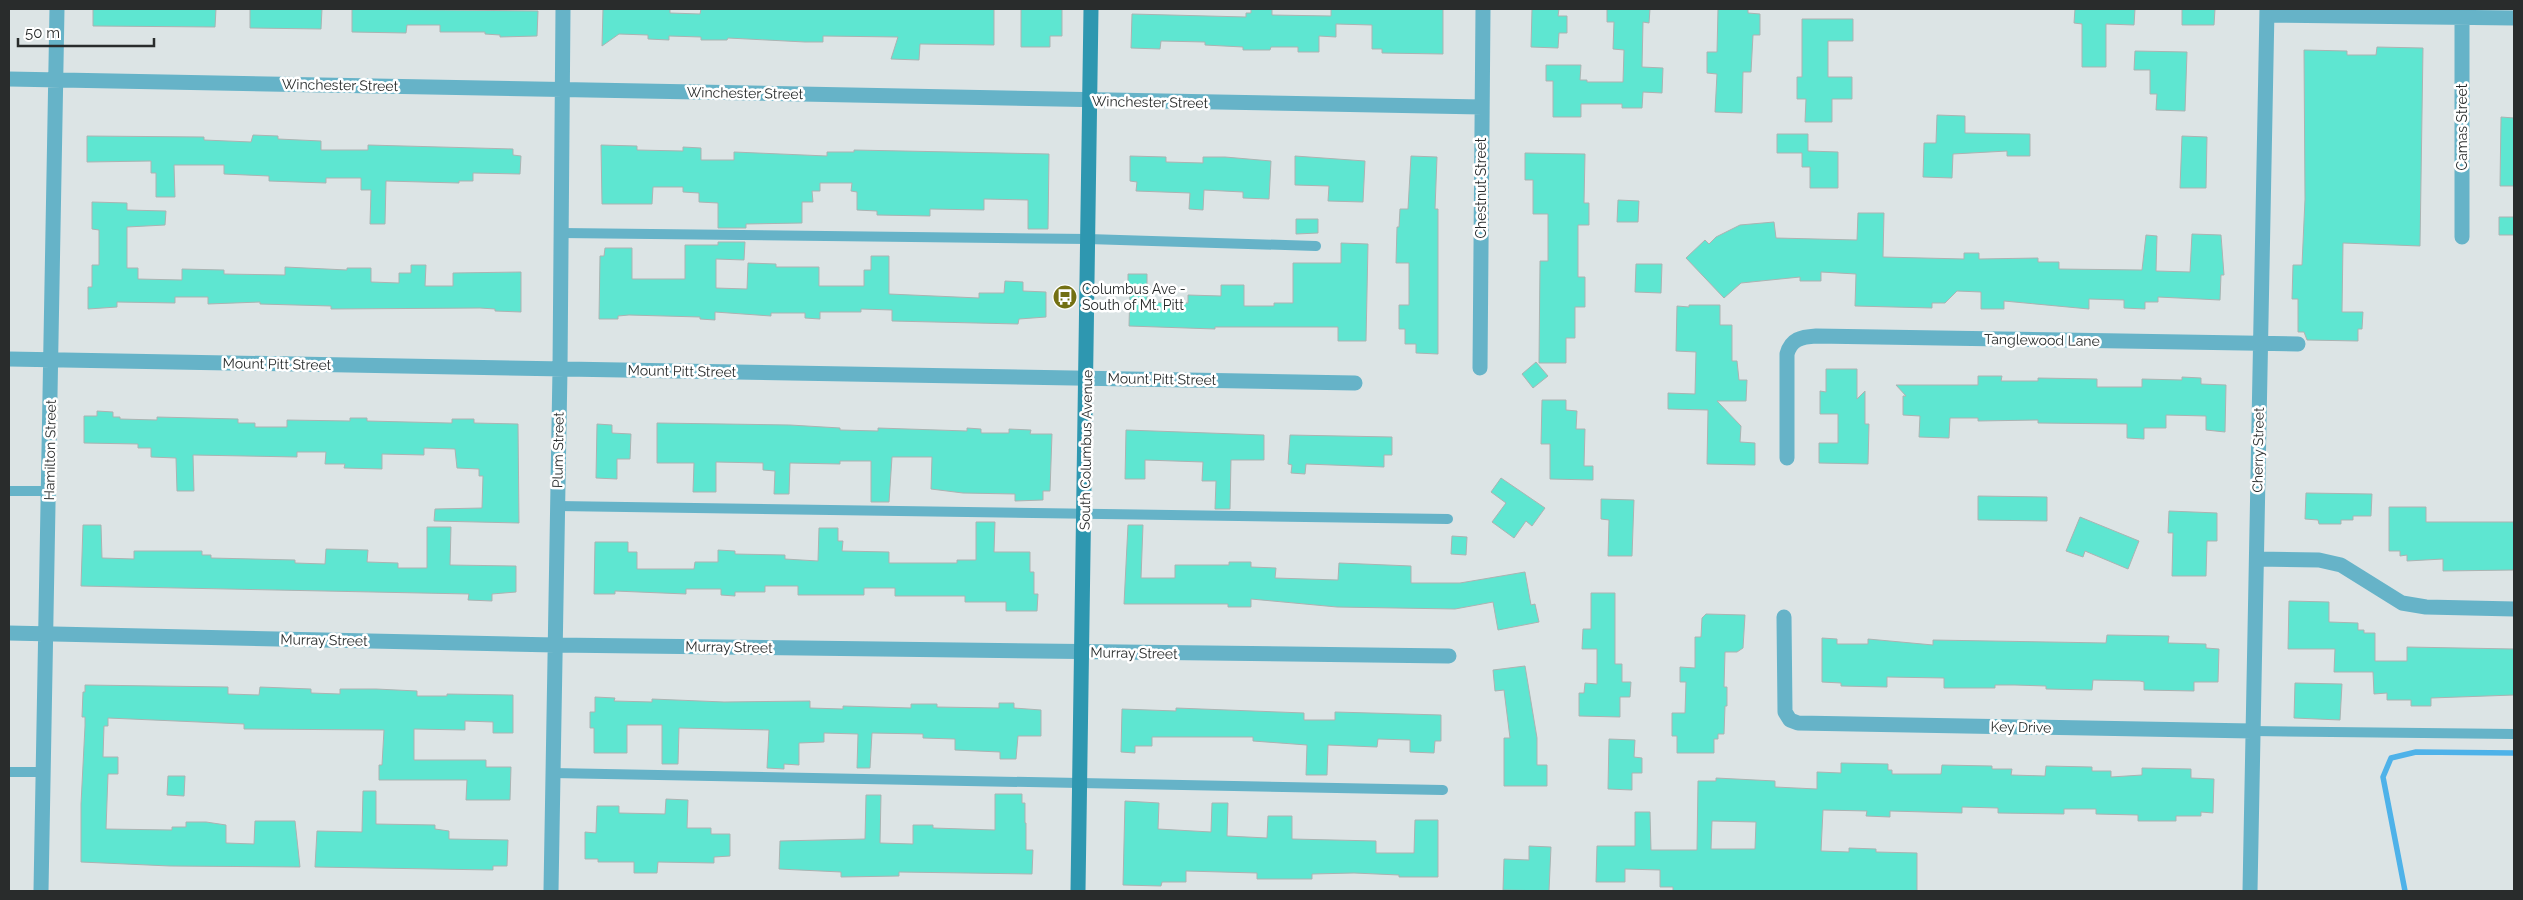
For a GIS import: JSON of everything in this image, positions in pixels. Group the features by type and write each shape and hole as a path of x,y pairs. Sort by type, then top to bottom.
{"main road":[{"name":"South Columbus Avenue","path":"1078,891 1091,9"}],"street":[{"name":"Hamilton Street","path":"41,891 57,9"},
{"name":"Plum Street","path":"550,891 560,368 563,9"},
{"name":"Chestnut Street","path":"1480,368 1483,9"},
{"path":"2267,12 2514,18"},
{"name":"Cherry Street","path":"2250,891 2267,12"},
{"name":"Camas Street","path":"2462,17 2462,236"},
{"name":"Winchester Street","path":"9,79 1482,107"},
{"name":"Tanglewood Lane","path":"1787,458 1786,365 1789,346 1796,340 1816,336 2298,344"},
{"name":"Mount Pitt Street","path":"9,359 1356,383"},
{"path":"2257,559 2319,560 2341,565 2402,603 2426,607 2514,609"},
{"name":"Key Drive","path":"1784,617 1784,703 1785,712 1790,720 1808,724 2252,731"},
{"name":"Murray Street","path":"9,633 555,645 1449,656"}],"lane":[{"path":"561,233 1088,239 1316,246"},
{"path":"9,491 49,491"},
{"path":"557,506 1448,520"},
{"path":"2252,731 2514,734"},
{"path":"9,772 44,772"},
{"path":"552,773 1442,790"}],"building":[{"path":"93,9 216,9 215,27 93,26"},
{"path":"250,9 322,9 321,29 250,28"},
{"path":"352,9 538,11 537,36 500,37 500,35 485,34 485,32 440,32 440,25 407,25 406,33 352,32"},
{"path":"603,9 670,9 670,13 700,14 701,9 994,9 994,45 920,44 919,60 891,59 898,37 823,36 823,42 805,42 728,38 727,40 701,40 701,37 669,36 669,40 648,39 648,35 619,34 602,46"},
{"path":"1021,9 1062,9 1062,36 1050,36 1050,47 1021,47"},
{"path":"1251,9 1272,9 1272,15 1331,16 1331,9 1443,9 1443,54 1382,53 1382,49 1372,49 1372,25 1336,24 1336,37 1319,36 1319,52 1298,52 1298,47 1243,50 1243,47 1205,45 1205,42 1161,41 1160,49 1131,48 1132,14 1246,17 1246,13 1251,13"},
{"path":"1532,9 1559,9 1558,16 1567,16 1567,33 1559,33 1558,48 1531,47"},
{"path":"1607,9 1650,9 1649,23 1643,22 1642,67 1663,68 1662,93 1643,92 1642,108 1622,108 1622,104 1581,104 1581,117 1553,117 1553,81 1546,81 1546,65 1581,65 1580,80 1587,80 1587,82 1623,82 1624,50 1613,49 1614,22 1607,22"},
{"path":"1718,9 1748,9 1748,13 1760,14 1760,35 1753,35 1751,72 1743,72 1742,113 1715,112 1717,74 1707,73 1707,52 1717,52"},
{"path":"2075,9 2135,9 2134,25 2106,24 2106,67 2082,67 2082,24 2074,23"},
{"path":"2182,9 2215,9 2214,25 2182,25"},
{"path":"1802,19 1853,19 1853,41 1828,41 1828,77 1852,77 1852,99 1832,99 1832,122 1805,122 1806,99 1797,99 1797,77 1802,77"},
{"path":"2377,47 2423,48 2420,246 2343,243 2342,312 2363,312 2362,329 2358,329 2358,341 2307,340 2304,332 2298,332 2298,299 2292,299 2293,265 2302,265 2305,199 2304,50 2347,51 2347,55 2376,55"},
{"path":"2135,51 2187,52 2185,111 2156,110 2157,94 2150,94 2150,70 2134,70"},
{"path":"1937,115 1965,116 1965,133 2030,134 2030,156 2007,156 2007,151 1953,154 1952,178 1923,177 1924,143 1936,143"},
{"path":"2501,117 2514,118 2514,186 2500,186"},
{"path":"1777,134 1808,134 1808,151 1838,152 1838,188 1810,188 1810,167 1802,167 1802,153 1777,153"},
{"path":"253,135 278,136 278,139 321,141 321,150 368,150 368,145 513,149 513,155 521,156 520,174 473,173 473,181 459,181 459,183 386,181 385,224 370,224 371,190 361,190 361,178 326,178 326,183 269,181 269,176 224,174 224,165 174,165 175,197 156,197 156,173 151,173 151,161 87,162 87,136 204,137 204,140 251,142"},
{"path":"2182,136 2207,137 2206,188 2180,188"},
{"path":"601,145 637,146 637,150 683,151 683,147 701,148 701,160 734,160 734,152 827,156 827,152 854,152 854,150 1049,154 1048,229 1028,229 1028,200 984,199 984,210 930,209 930,216 877,215 877,211 857,210 857,192 851,191 852,183 820,183 820,191 812,191 813,202 802,202 802,223 746,224 746,228 718,228 718,203 699,202 699,193 683,192 683,187 653,187 652,204 602,204"},
{"path":"1525,153 1585,154 1584,203 1589,203 1589,225 1578,225 1578,277 1585,277 1585,307 1575,307 1575,338 1566,338 1566,363 1539,363 1540,261 1548,261 1548,214 1533,214 1533,180 1525,180"},
{"path":"1130,156 1166,157 1166,162 1203,163 1203,157 1271,161 1269,199 1243,198 1243,192 1204,190 1203,210 1189,209 1190,193 1136,191 1137,182 1130,181"},
{"path":"1295,156 1365,161 1363,202 1328,201 1329,186 1295,185"},
{"path":"1411,156 1437,157 1435,209 1438,209 1438,354 1416,353 1416,344 1405,344 1405,329 1399,329 1399,305 1409,305 1409,263 1396,263 1397,227 1399,227 1400,209 1408,209"},
{"path":"1618,200 1639,201 1638,222 1617,222"},
{"path":"92,202 127,203 127,210 166,211 165,225 127,227 127,268 138,268 138,279 182,280 182,269 224,270 224,274 285,275 285,267 347,270 347,268 371,268 371,282 399,283 399,273 411,273 411,265 426,265 425,286 453,286 453,273 521,272 521,312 495,311 495,309 480,308 331,309 331,306 260,304 260,302 208,304 208,297 175,297 175,303 117,302 117,307 88,309 88,287 92,287 92,265 99,265 99,230 92,229"},
{"path":"1858,213 1884,213 1883,257 1964,259 1964,253 1979,253 1979,259 2038,258 2038,262 2059,262 2059,269 2142,270 2146,235 2157,236 2156,271 2190,272 2192,234 2221,235 2224,275 2221,275 2220,300 2158,297 2158,302 2145,302 2145,309 2124,308 2124,300 2089,299 2089,309 2004,301 2004,309 1981,309 1981,292 1957,291 1945,303 1932,303 1932,308 1855,306 1856,274 1821,272 1821,281 1800,281 1800,277 1741,283 1724,298 1686,258 1705,240 1709,244 1716,237 1740,225 1774,222 1776,238 1857,240"},
{"path":"2499,217 2514,217 2514,235 2499,235"},
{"path":"1296,219 1318,219 1318,233 1296,234"},
{"path":"718,242 745,242 744,260 716,259 716,288 747,289 748,263 776,264 776,267 819,267 819,286 864,286 864,270 871,270 871,256 889,256 889,294 979,298 979,293 1004,293 1005,281 1023,282 1023,291 1046,292 1046,317 1019,319 1018,324 892,321 892,310 861,309 861,312 820,312 820,319 805,318 805,313 771,313 771,316 715,312 715,320 700,319 700,317 629,315 618,316 618,319 599,319 600,256 604,256 605,248 632,248 632,279 685,279 685,245 718,245"},
{"path":"1341,243 1368,244 1366,341 1338,341 1338,327 1215,327 1215,329 1129,326 1130,289 1128,289 1128,274 1147,274 1147,302 1188,303 1188,295 1221,296 1221,285 1244,285 1244,306 1274,306 1274,303 1293,303 1293,263 1341,263"},
{"path":"1636,264 1662,264 1661,293 1635,292"},
{"path":"1689,305 1720,305 1720,325 1732,325 1732,361 1737,361 1739,380 1747,380 1746,401 1717,401 1741,426 1740,442 1755,443 1755,465 1707,464 1708,410 1668,409 1668,393 1695,394 1696,352 1676,351 1677,306 1689,307"},
{"path":"1536,362 1548,376 1533,388 1522,374"},
{"path":"1826,369 1857,369 1857,399 1865,391 1865,424 1869,424 1868,464 1819,463 1819,443 1838,443 1838,414 1820,414 1820,391 1826,392"},
{"path":"1978,376 2002,376 2001,381 2038,381 2038,378 2097,379 2097,387 2142,387 2142,379 2182,380 2182,377 2201,378 2201,384 2226,385 2225,432 2206,430 2206,416 2166,415 2166,428 2144,428 2144,439 2127,438 2127,424 2038,423 2038,420 1978,421 1978,418 1950,418 1949,438 1919,437 1920,416 1903,415 1903,396 1906,396 1896,385 1978,385"},
{"path":"1542,400 1566,400 1566,410 1577,411 1576,429 1585,429 1584,466 1593,466 1593,480 1550,479 1550,444 1541,444"},
{"path":"97,411 113,412 113,417 120,417 120,419 157,420 157,417 238,419 238,423 255,423 255,427 287,427 287,420 350,421 350,418 367,418 367,421 449,423 452,423 452,419 474,419 474,423 518,424 519,523 434,521 435,509 482,508 483,476 479,476 479,469 457,468 455,449 424,448 424,455 382,454 382,469 344,468 345,464 325,464 326,452 297,452 297,457 193,455 194,491 177,491 176,458 151,457 151,448 138,448 138,444 84,443 84,416 97,416"},
{"path":"657,423 790,425 840,428 840,430 878,431 878,428 967,431 967,428 981,429 981,433 1009,433 1009,429 1031,430 1030,434 1052,434 1050,491 1043,491 1043,500 1015,501 1015,494 963,493 931,489 932,457 892,457 889,502 871,502 871,461 840,461 840,464 790,463 789,494 774,494 775,471 763,470 763,463 716,462 716,492 693,492 694,463 657,463"},
{"path":"597,424 612,425 612,433 631,434 630,459 617,459 617,479 596,478"},
{"path":"1126,430 1264,435 1264,460 1231,460 1230,509 1215,509 1216,481 1202,481 1203,462 1145,460 1145,479 1125,479"},
{"path":"1290,435 1392,437 1392,455 1384,455 1384,467 1306,464 1305,474 1291,473 1292,465 1288,464"},
{"path":"1501,478 1545,508 1532,526 1526,521 1514,538 1492,522 1506,503 1491,492"},
{"path":"2306,493 2372,494 2371,516 2353,516 2353,520 2341,520 2341,524 2319,524 2318,520 2305,519"},
{"path":"1978,496 2047,497 2047,521 1978,520"},
{"path":"1601,499 1634,500 1632,556 1608,556 1609,520 1601,519"},
{"path":"2389,507 2426,507 2426,522 2514,522 2514,570 2443,571 2443,559 2407,561 2407,555 2400,556 2400,551 2389,551"},
{"path":"2169,511 2217,513 2217,541 2207,541 2206,576 2172,576 2173,533 2168,533"},
{"path":"2080,517 2139,541 2128,569 2085,551 2083,557 2066,551"},
{"path":"976,522 995,522 994,552 1030,552 1030,572 1034,572 1034,594 1038,594 1037,611 1006,611 1006,602 965,602 965,596 895,596 895,588 864,588 864,595 798,595 798,586 765,586 765,592 735,592 735,596 721,595 721,589 686,589 686,594 615,591 615,594 594,594 595,542 628,542 628,552 637,552 637,569 694,569 695,562 718,562 718,550 735,551 735,554 785,555 785,559 818,561 819,528 838,528 838,541 843,541 842,551 889,552 889,563 957,563 957,560 976,560"},
{"path":"83,525 101,525 102,558 134,559 134,551 202,551 202,555 211,555 211,558 295,560 295,563 325,564 326,549 368,550 367,562 398,563 398,568 427,568 427,527 451,527 450,565 516,566 516,592 492,594 492,601 468,600 469,594 81,586"},
{"path":"1128,525 1143,525 1141,578 1175,578 1175,565 1229,565 1229,562 1251,562 1251,567 1276,568 1275,578 1338,580 1339,563 1411,566 1411,583 1460,583 1525,572 1531,605 1535,604 1539,622 1498,630 1493,602 1455,609 1337,607 1251,599 1251,607 1228,607 1228,604 1124,604"},
{"path":"1452,536 1467,537 1466,555 1451,554"},
{"path":"1591,593 1615,593 1615,664 1622,664 1622,682 1631,682 1630,697 1620,697 1620,717 1579,716 1579,693 1584,693 1585,683 1597,684 1597,649 1582,649 1583,629 1591,629"},
{"path":"2289,601 2329,602 2329,622 2358,623 2358,630 2364,630 2364,633 2375,633 2375,661 2407,661 2407,647 2514,649 2514,695 2431,698 2431,706 2411,706 2411,700 2387,700 2387,693 2374,694 2373,672 2334,672 2335,649 2288,649"},
{"path":"1706,614 1745,615 1743,648 1737,652 1725,652 1724,687 1727,687 1727,706 1725,706 1724,734 1718,734 1718,739 1714,739 1714,753 1677,753 1677,736 1672,736 1672,713 1685,713 1686,682 1680,682 1680,667 1695,668 1695,637 1701,637 1702,618"},
{"path":"2107,635 2169,636 2168,643 2206,644 2206,648 2219,649 2218,682 2194,682 2194,691 2144,690 2144,682 2140,681 2093,680 2092,690 2046,689 2046,686 2015,685 1995,685 1995,688 1944,688 1944,678 1887,677 1887,687 1841,686 1841,683 1822,682 1822,638 1837,639 1837,644 1868,644 1868,639 1933,645 1933,640 2106,643"},
{"path":"1525,666 1537,738 1537,765 1547,765 1547,786 1504,786 1504,738 1510,738 1504,690 1495,691 1493,670"},
{"path":"2295,683 2342,684 2340,720 2294,718"},
{"path":"85,685 228,687 228,694 259,695 260,687 311,689 311,693 340,694 340,689 376,689 417,691 417,696 447,696 447,694 513,695 513,733 493,733 493,722 465,721 465,730 414,729 414,760 486,760 486,767 511,767 510,800 466,800 467,780 379,780 384,730 244,729 244,724 108,718 108,726 104,726 103,757 118,757 118,774 108,774 106,829 172,830 172,827 186,827 186,822 206,822 226,825 226,843 254,844 255,821 295,821 300,867 170,866 81,862 81,804 85,726 85,717 82,717"},
{"path":"595,697 615,698 614,701 652,702 652,699 724,702 810,701 810,708 843,709 843,706 911,708 911,704 937,704 937,707 999,708 999,703 1014,703 1014,708 1041,710 1041,736 1018,736 1016,759 1000,759 1000,752 955,750 955,739 923,738 923,734 872,733 870,768 857,768 858,734 824,733 824,742 799,743 799,765 784,764 784,769 767,768 769,730 679,728 678,764 662,764 662,725 627,725 627,753 594,753 594,728 590,728 590,712 595,712"},
{"path":"1176,708 1304,713 1304,720 1335,720 1335,712 1441,715 1441,741 1435,741 1434,753 1410,752 1410,740 1378,739 1377,747 1328,745 1327,775 1306,775 1307,745 1253,741 1253,737 1152,737 1152,746 1135,746 1135,753 1121,752 1122,709 1176,711"},
{"path":"1609,739 1635,740 1634,757 1642,758 1642,773 1632,773 1632,790 1608,789"},
{"path":"1841,763 1888,764 1888,770 1892,770 1892,774 1941,774 1942,765 1992,766 1992,769 2012,769 2011,775 2045,776 2046,766 2092,767 2092,771 2111,771 2111,777 2142,775 2142,768 2191,769 2191,778 2214,779 2213,813 2201,812 2201,816 2176,816 2176,821 2138,821 2138,815 2096,814 2096,809 2064,809 2064,814 1998,813 1998,808 1962,807 1962,813 1890,811 1890,817 1866,816 1867,811 1823,810 1821,851 1849,852 1849,848 1876,849 1876,852 1917,853 1917,891 1673,891 1673,887 1660,887 1660,870 1625,869 1625,882 1596,882 1597,846 1635,846 1635,812 1650,812 1651,850 1697,850 1698,781 1716,781 1716,778 1775,781 1775,787 1817,789 1817,772 1841,773","holes":["1712,821 1756,822 1755,849 1711,849"]},
{"path":"168,776 185,776 184,796 167,795"},
{"path":"363,791 376,791 376,824 435,825 435,829 449,831 449,839 508,840 507,866 493,866 493,870 315,867 317,831 362,832"},
{"path":"995,794 1022,794 1022,803 1025,803 1026,850 1033,850 1032,874 899,872 899,876 841,877 841,872 779,869 780,841 865,839 866,795 881,795 880,843 913,844 913,825 933,825 933,828 995,830"},
{"path":"666,799 688,800 687,828 711,828 711,834 730,834 730,856 714,857 714,863 658,862 657,873 634,873 634,862 598,862 598,859 585,859 585,832 596,833 597,806 619,806 619,813 665,814"},
{"path":"1125,801 1159,803 1158,829 1211,832 1212,803 1228,803 1227,836 1267,838 1268,816 1292,816 1292,839 1376,841 1376,853 1414,853 1415,820 1438,820 1438,877 1399,877 1399,875 1354,873 1312,874 1312,879 1257,879 1257,873 1186,871 1186,882 1162,882 1161,886 1123,885"},
{"path":"1529,846 1551,847 1549,891 1503,890 1504,859 1529,860"}],"waterway":[{"path":"2405,891 2383,777 2391,758 2416,752 2514,753"}],"place":[{"name":"Columbus Ave - South of Mt. Pitt","path":"1065,297"}]}
